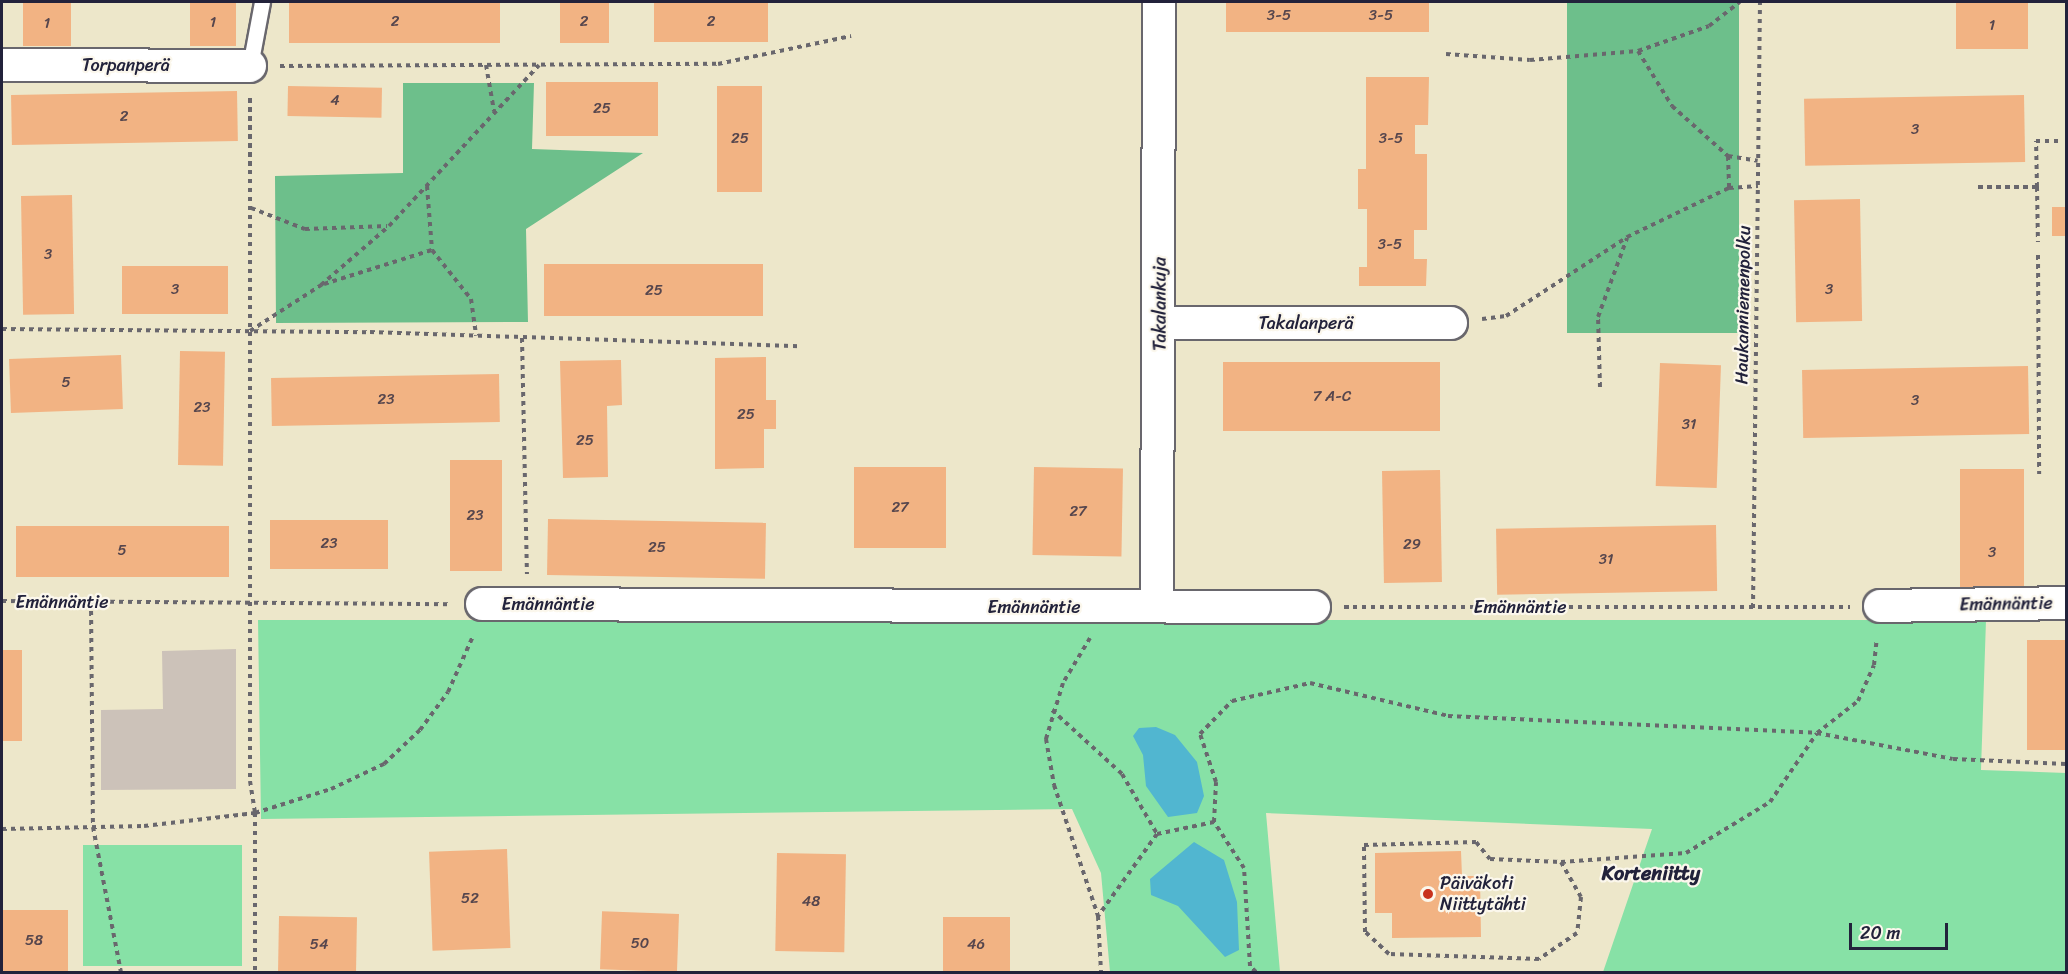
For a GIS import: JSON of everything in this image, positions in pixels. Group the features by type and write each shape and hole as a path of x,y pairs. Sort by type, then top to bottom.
{"street":[{"name":"Takalankuja","path":"1156,606 1161,323 1159,2"},
{"name":"Torpanperä","path":"2,64 250,66"},
{"name":"Takalanperä","path":"1161,323 1451,323"},
{"name":"Emännäntie","path":"1880,606 2067,603"},
{"name":"Emännäntie","path":"482,604 1314,607"}],"lane":[{"path":"250,66 262,2"}],"path":[{"path":"1446,54 1530,60 1638,51 1709,26 1740,2"},
{"name":"Haukanniemenpolku","path":"1754,608 1760,2"},
{"path":"255,972 255,813 250,780 249,603 250,66 718,64 851,36"},
{"path":"1638,51 1672,106 1728,156 1758,161"},
{"path":"486,65 494,111"},
{"path":"250,331 321,285 389,226 494,111 540,65"},
{"path":"2038,242 2036,141 2063,141"},
{"path":"1728,156 1729,188"},
{"path":"427,185 432,250 471,299 476,336"},
{"path":"1451,323 1506,316 1627,237 1729,188 1758,186"},
{"path":"1978,187 2037,187"},
{"path":"251,208 304,229 389,226"},
{"path":"1600,387 1598,317 1627,237"},
{"path":"321,285 432,250"},
{"path":"2038,255 2039,474"},
{"path":"2,329 250,331 800,346"},
{"path":"522,338 528,604"},
{"name":"Emännäntie","path":"2,601 482,604"},
{"path":"91,602 93,827 121,972"},
{"path":"2,829 93,827 255,813 331,789 384,764 420,730 448,692 470,647 482,604"},
{"path":"1561,862 1581,897 1577,933 1539,959 1389,954 1365,932 1364,845 1476,842 1490,859 1561,862 1686,852 1770,802 1816,733 1858,701 1874,665 1880,606"},
{"name":"Emännäntie","path":"1314,607 1880,606"},
{"path":"1101,972 1098,916 1054,784 1046,739 1052,709 1109,607"},
{"path":"1256,972 1250,966 1244,868 1214,822 1216,782 1200,734 1232,701 1310,683 1448,716 1816,733 1953,759 2067,764"},
{"path":"1052,709 1122,774 1157,834"},
{"path":"1098,916 1157,834 1214,822"}],"shaded area":[{"path":"236,649 236,789 101,790 101,710 163,709 162,651"}],"green space":[{"path":"1567,2 1739,2 1739,333 1567,333"},
{"path":"403,83 534,83 532,149 643,153 526,229 528,322 276,323 275,176 403,173"},
{"path":"258,620 1986,620 1981,770 2066,773 2066,972 1603,972 1652,829 1266,813 1280,972 1110,972 1101,873 1072,809 261,819"},
{"path":"83,845 242,845 242,966 83,966"}],"water":[{"path":"1156,727 1175,735 1197,762 1204,796 1197,813 1168,817 1146,786 1143,755 1133,736 1139,728"},
{"path":"1194,842 1224,860 1237,902 1239,950 1225,957 1178,906 1151,895 1150,879"}],"building":[{"path":"23,2 71,2 71,46 23,46"},
{"path":"190,2 236,2 236,46 190,46"},
{"path":"289,2 500,2 500,43 289,43"},
{"path":"560,2 609,2 609,43 560,43"},
{"path":"654,2 768,2 768,42 654,42"},
{"path":"1226,2 1429,2 1429,32 1226,32"},
{"path":"1956,2 2028,2 2028,49 1956,49"},
{"path":"1366,77 1429,77 1428,125 1415,125 1415,154 1427,154 1427,230 1414,230 1414,259 1427,259 1426,286 1359,286 1359,267 1367,267 1367,209 1358,209 1358,169 1366,169"},
{"path":"546,82 658,82 658,136 546,136"},
{"path":"288,86 382,88 381,118 287,116"},
{"path":"717,86 762,86 762,192 717,192"},
{"path":"237,91 238,141 12,145 11,95"},
{"path":"2024,95 2025,162 1805,166 1804,99"},
{"path":"72,195 74,314 23,315 21,196"},
{"path":"1860,199 1862,321 1796,322 1794,200"},
{"path":"2052,207 2066,207 2066,236 2052,236"},
{"path":"544,264 763,264 763,316 544,316"},
{"path":"122,266 228,266 228,314 122,314"},
{"path":"180,351 225,352 223,466 178,465"},
{"path":"121,355 123,409 11,413 9,359"},
{"path":"766,357 766,400 776,400 776,429 764,429 764,468 715,469 715,358"},
{"path":"621,360 622,405 607,406 608,477 563,478 560,361"},
{"path":"1223,362 1440,362 1440,431 1223,431"},
{"path":"1660,363 1721,365 1717,488 1656,486"},
{"path":"2028,366 2029,434 1803,438 1802,370"},
{"path":"499,374 500,422 272,426 271,378"},
{"path":"450,460 502,460 502,571 450,571"},
{"path":"854,467 946,467 946,548 854,548"},
{"path":"1034,467 1123,469 1121,557 1032,555"},
{"path":"1960,469 2024,469 2024,589 1960,589"},
{"path":"1440,470 1442,582 1384,583 1382,471"},
{"path":"548,519 766,523 765,579 547,575"},
{"path":"270,520 388,520 388,569 270,569"},
{"path":"1716,525 1717,591 1497,595 1496,529"},
{"path":"16,526 229,526 229,577 16,577"},
{"path":"2027,640 2066,640 2066,750 2027,750"},
{"path":"2,650 22,650 22,741 2,741"},
{"path":"507,849 510,948 433,951 429,852"},
{"name":"Päiväkoti Niittytähti","path":"1461,851 1462,876 1480,876 1481,937 1392,938 1392,913 1375,913 1375,853"},
{"path":"777,853 846,854 844,952 775,951"},
{"path":"2,910 68,910 68,972 2,972"},
{"path":"602,911 679,914 677,972 600,969"},
{"path":"279,916 357,917 356,972 278,972"},
{"path":"943,917 1010,917 1010,972 943,972"}],"place":[{"name":"Päiväkoti Niittytähti","path":"1428,894"}],"district":[{"name":"Korteniitty","path":"1651,873"}]}
